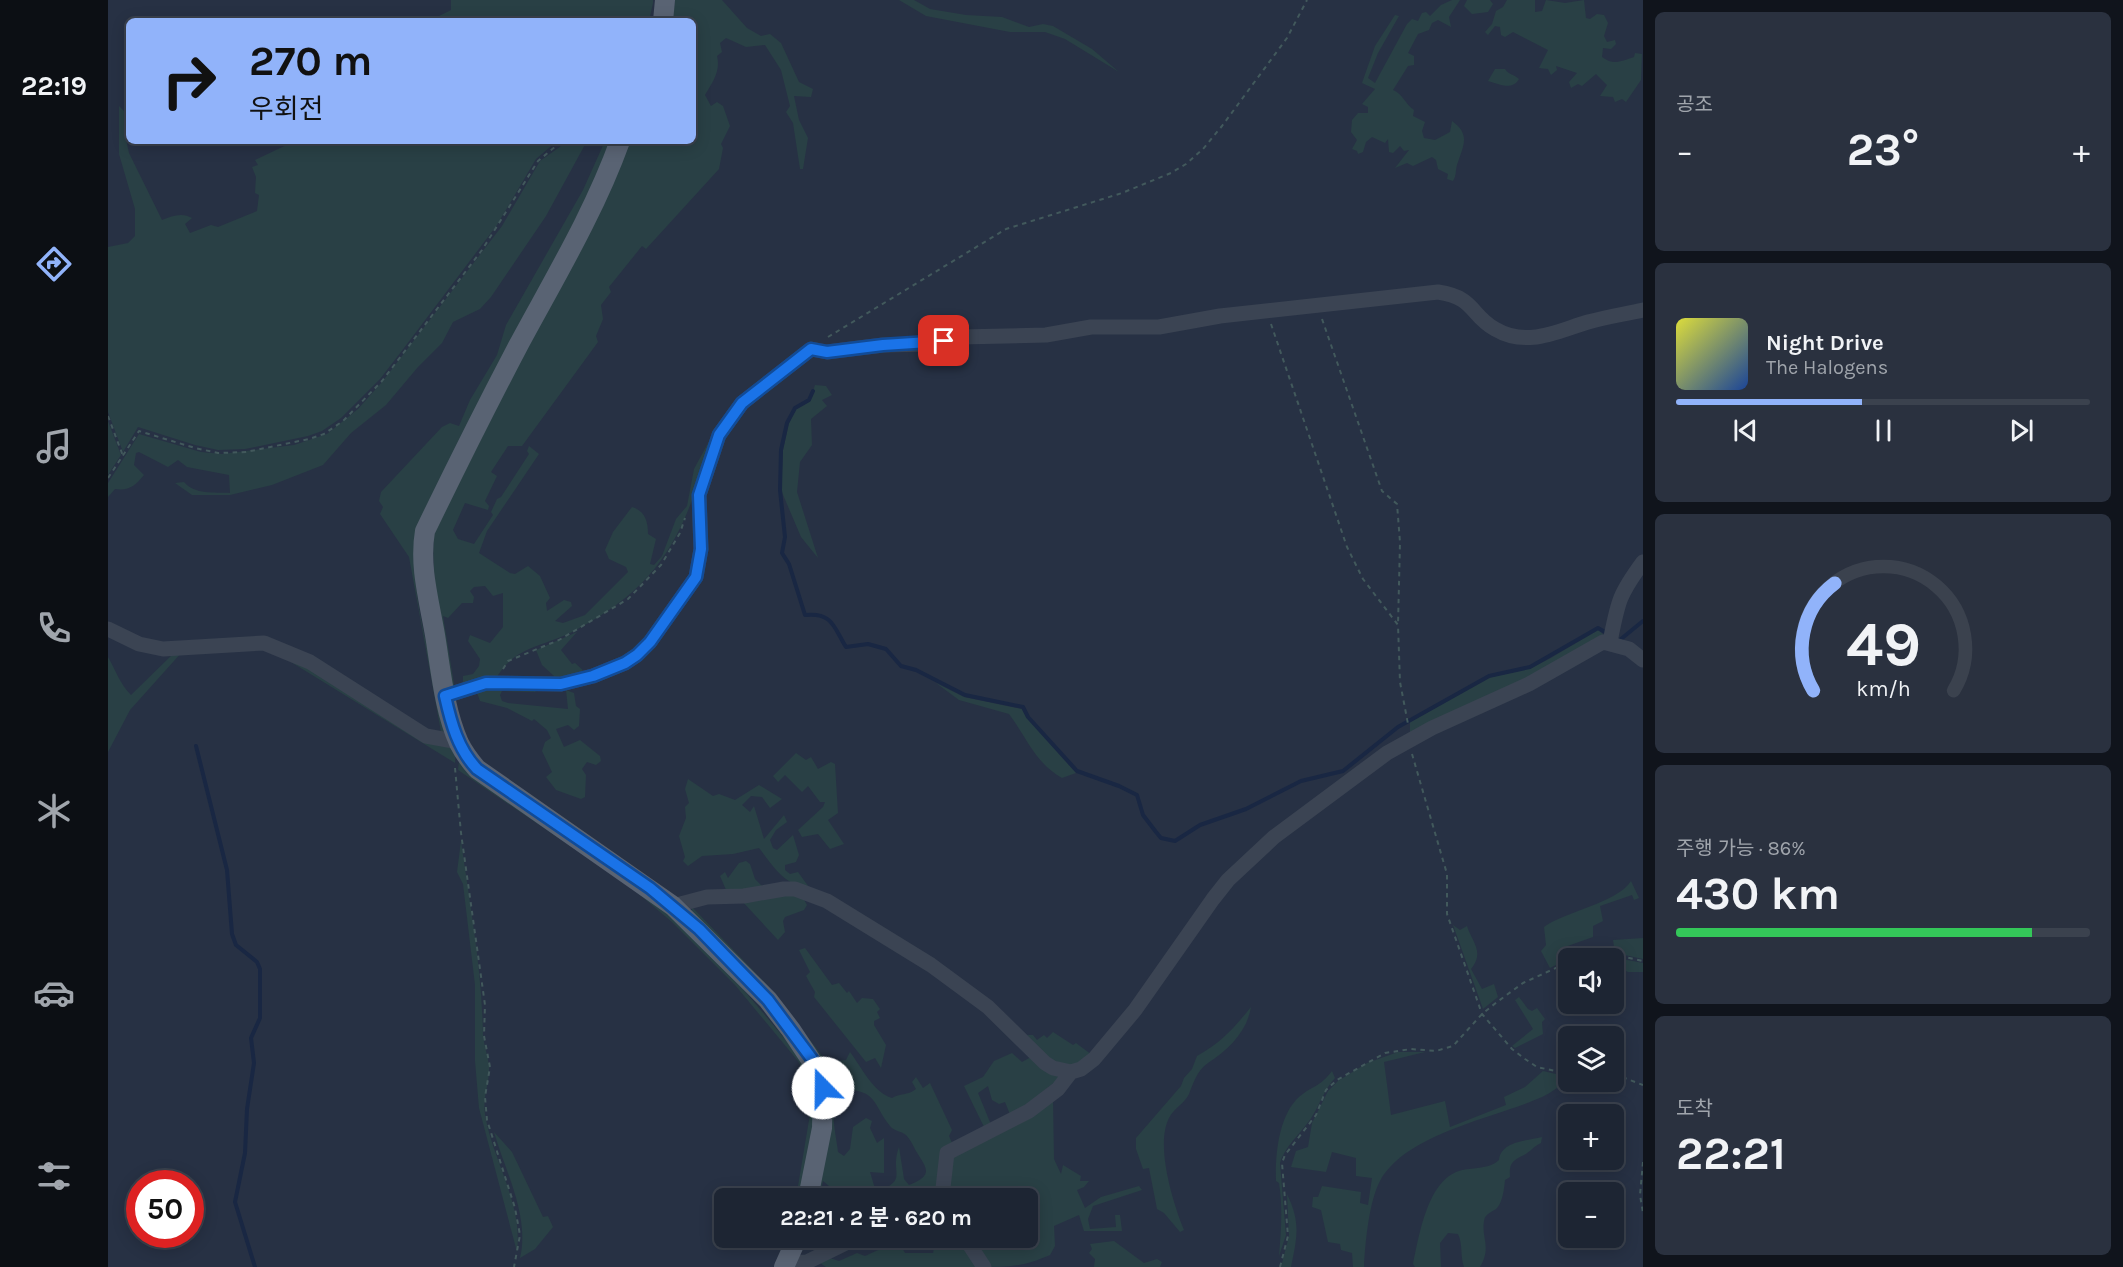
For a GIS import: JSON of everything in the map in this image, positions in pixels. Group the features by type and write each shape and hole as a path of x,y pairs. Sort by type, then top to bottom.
{"main road":[{"path":"663,18 665,0"},
{"path":"619,144 606,178 578,237 517,348 425,531 422,561 445,696 459,742 467,758 490,779 673,906 768,1000 819,1072 824,1104 810,1188"},
{"path":"786,1265 793,1248"}],"street":[{"path":"445,696 495,682 561,684 593,676 625,663 637,655 650,642 696,577 701,549 699,495 709,457 728,420 759,388 811,349 827,352 883,345 928,344 970,336 1046,335 1091,327 1159,327 1438,292 1462,298 1495,329 1527,339 1538,338 1587,322 1643,310"},
{"path":"1610,642 1618,600 1626,583 1643,562"},
{"path":"108,629 139,644 163,649 264,643 276,646 310,662 426,736 459,742"},
{"path":"673,906 707,897 744,896 784,889 795,889 827,901 931,965 988,1007 1045,1063 1053,1068 1071,1072 1081,1069 1094,1059 1129,1018 1213,899 1235,873 1274,837 1388,753 1477,706 1529,684 1593,647 1610,642 1629,649 1643,660"},
{"path":"944,1188 948,1153 958,1145 982,1137 1029,1111 1058,1089 1071,1072"},
{"path":"786,1265 807,1262 836,1248"},
{"path":"972,1248 984,1267"}],"path":[{"path":"811,349 1006,229 1122,193 1172,173 1186,164 1203,149 1222,126 1287,38 1307,0"},
{"path":"108,477 139,431 218,453 246,452 301,442 324,434 343,421 382,381 482,250 538,161 558,144"},
{"path":"1318,307 1382,491 1397,504 1400,542 1398,625 1400,682 1409,741 1447,874 1447,914 1482,1014 1525,1059 1537,1067 1558,1072"},
{"path":"1268,312 1347,547 1363,579 1398,625"},
{"path":"108,416 123,456"},
{"path":"495,682 508,661 569,635 628,599 644,586 674,546 682,522 699,495"},
{"path":"459,742 455,772 490,1067 484,1097 487,1120 515,1208 520,1235 514,1267"},
{"path":"1624,957 1643,961"},
{"path":"1280,1267 1288,1236 1282,1163 1284,1155 1316,1115 1326,1090 1337,1080 1385,1053 1411,1049 1436,1051 1453,1046 1482,1014 1523,982 1558,967"},
{"path":"1624,1078 1643,1085"},
{"path":"1643,1162 1640,1195 1643,1213"}],"green space":[{"path":"451,0 653,0 650,18 435,18 451,10"},
{"path":"675,0 722,0 747,28 761,36 770,34 781,43 799,82 813,89 811,97 794,96 799,120 808,138 803,169 800,169 793,123 786,112 790,106 781,70 765,45 746,47 726,38 720,43 722,52 717,56 717,72 705,95 711,106 717,102 723,106 730,126 721,144 723,148 719,169 646,249 642,246 609,287 611,292 601,305 603,319 596,336 598,342 522,446 508,446 491,472 497,476 485,501 489,506 488,510 465,503 453,530 458,539 474,544 493,515 491,512 497,499 501,497 529,454 527,451 529,446 539,454 487,531 479,553 510,573 515,574 528,566 540,576 550,598 546,603 547,611 564,600 571,602 572,606 555,621 563,623 585,615 628,572 626,567 609,559 605,550 613,532 632,507 643,514 648,534 656,539 650,564 654,565 662,556 676,519 687,506 694,469 714,432 694,496 669,549 632,593 574,631 520,654 511,660 495,680 463,689 463,676 473,674 479,666 480,659 468,641 470,635 490,643 503,627 503,593 493,596 485,586 474,587 470,591 474,597 473,603 462,603 448,618 443,616 455,690 452,689 436,591 434,532 626,144 696,144 696,18 672,18"},
{"path":"899,0 914,0 930,9 966,15 1002,17 1029,27 1043,24 1053,26 1092,49 1119,72 1065,39 1045,32 1010,32 926,16"},
{"path":"1452,0 1460,0 1449,17 1451,27 1438,20 1432,23 1429,30 1418,34 1408,53 1414,56 1414,65 1408,66 1393,90 1414,110 1413,116 1425,122 1422,131 1424,138 1435,140 1450,132 1452,121 1461,130 1464,140 1453,181 1447,179 1448,174 1438,169 1436,160 1432,157 1413,166 1407,163 1395,168 1409,150 1404,151 1400,146 1393,153 1389,152 1388,139 1385,143 1372,137 1366,142 1363,152 1358,154 1352,149 1357,140 1351,132 1352,120 1358,113 1368,113 1368,107 1362,104 1375,89 1362,83 1375,46 1395,15 1399,16 1378,53 1368,78 1375,83 1407,24 1412,19 1418,21 1422,13 1426,12 1430,16 1441,5"},
{"path":"1467,0 1490,0 1493,4 1488,12 1472,14 1464,6"},
{"path":"1507,0 1535,0 1535,12 1542,11 1546,0 1565,3 1584,0 1586,18 1590,19 1597,14 1604,15 1608,23 1604,36 1607,42 1615,40 1616,44 1611,49 1603,48 1602,57 1618,62 1634,57 1635,53 1642,54 1641,80 1626,102 1622,99 1615,102 1613,97 1600,96 1607,85 1596,74 1582,86 1578,84 1571,88 1569,82 1577,73 1556,66 1557,70 1551,75 1548,69 1539,68 1548,50 1513,32 1505,37 1501,35 1500,27 1495,26 1488,35 1485,32 1492,24 1496,11 1503,7"},
{"path":"1495,69 1505,69 1519,79 1509,86 1488,81"},
{"path":"119,106 126,113 125,135 129,153 162,220 177,215 188,216 192,218 185,224 190,233 211,225 218,227 257,211 259,195 255,193 256,177 252,167 258,165 255,160 289,144 554,144 536,159 497,225 380,379 341,418 322,431 308,436 245,449 218,450 138,427 123,452 108,412 108,247 128,243 135,236 135,209 119,154"},
{"path":"564,144 585,144 546,216 491,297 480,309 453,322 442,343 386,405 351,433 323,465 272,485 230,495 192,495 175,483 184,482 199,491 230,493 229,475 187,467 178,460 168,467 139,452 136,453 134,465 144,475 131,487 115,489 108,497 108,483 139,434 201,452 222,454 294,445 327,434 358,409 382,382 502,226 540,161"},
{"path":"604,144 609,144 595,183 414,552 421,621 449,733 441,732 409,557 380,514 383,507 379,501 381,492 442,427 450,423 459,426 470,400 497,355 506,325 583,190"},
{"path":"815,385 826,386 832,395 822,400 827,406 811,419 812,445 800,462 797,492 818,558 801,537 781,490 783,450 789,423 796,409 810,401"},
{"path":"108,421 121,455 108,475"},
{"path":"1598,630 1604,635 1533,676 1410,735 1410,722 1491,677 1531,668"},
{"path":"577,632 561,650 572,664 575,663 586,673 554,682 554,676 542,665 536,650"},
{"path":"275,649 456,748 455,763 291,662"},
{"path":"175,652 182,652 130,710 108,752 108,657 121,682 131,695"},
{"path":"936,683 964,697 1022,709 1027,718 1076,773 1062,778 1045,765 1009,714 959,700"},
{"path":"539,689 535,692 502,691 500,695 502,701 508,703 568,709 566,690 574,693 576,706 580,709 579,726 574,730 568,725 556,729 564,747 580,740 600,756 601,761 596,765 587,762 582,769 586,775 585,797 581,799 556,790 546,777 552,772 542,751 545,742 551,738 547,730 534,719 532,721 507,708 480,701 476,690"},
{"path":"460,753 642,891 711,951 807,1065 819,1098 803,1188 798,1188 812,1102 809,1083 798,1061 735,985 672,922 628,885 458,770"},
{"path":"796,753 806,760 811,757 818,769 831,762 835,764 838,813 828,820 844,844 830,849 818,834 802,837 798,830 823,807 825,802 820,802 808,786 802,792 785,775 778,782 773,776"},
{"path":"688,779 713,796 719,794 735,800 759,785 782,799 770,808 762,797 751,796 742,805 750,812 754,806 764,839 784,815 787,822 776,830 770,840 773,848 777,850 793,835 799,855 796,862 785,865 785,870 790,874 798,872 811,890 793,884 776,869 759,848 733,854 702,856 688,866 683,861 685,857 679,836 686,818 685,807 689,803 685,789"},
{"path":"461,841 472,913 484,1039 489,1066 485,1098 486,1120 516,1218 517,1252 479,1108 475,1061 475,985 463,884 457,872"},
{"path":"746,861 750,864 755,879 765,889 727,892 720,876 725,872 728,878 739,863"},
{"path":"1631,881 1639,898 1634,900 1632,895 1600,906 1603,921 1593,926 1593,937 1558,948 1558,964 1550,968 1541,951 1546,945 1544,927 1553,921 1603,901 1624,889"},
{"path":"777,895 802,896 807,905 804,910 785,917 783,921 785,932 778,940 741,900"},
{"path":"692,907 768,986 827,1062 846,1060 850,1052 879,1091 892,1098 916,1089 912,1082 916,1077 923,1088 930,1083 952,1130 949,1136 953,1145 936,1188 884,1188 896,1179 899,1147 904,1179 909,1185 925,1175 925,1167 908,1137 890,1126 869,1096 863,1092 843,1089 835,1103 834,1111 838,1152 844,1156 850,1149 853,1127 866,1118 872,1121 870,1128 877,1143 884,1138 884,1173 870,1172 875,1188 830,1188 823,1181 821,1188 817,1188 832,1093 692,911"},
{"path":"1453,925 1460,930 1467,926 1477,952 1471,969 1482,989 1494,984 1498,997 1483,1009"},
{"path":"1643,938 1643,959 1624,955 1624,948 1614,948 1613,940"},
{"path":"805,948 832,985 839,983 847,993 849,991 857,1003 862,998 873,999 880,1009 877,1012 880,1018 874,1021 874,1025 886,1045 881,1068 875,1058 866,1062 814,997 815,992 806,976 810,972 799,950"},
{"path":"1624,959 1643,963 1643,972 1624,970"},
{"path":"1519,997 1528,1009 1532,1011 1537,1008 1545,1019 1542,1022 1543,1034 1515,1048 1512,1046 1533,1029 1515,1000"},
{"path":"1251,1007 1249,1016 1236,1040 1201,1069 1187,1097 1171,1115 1165,1129 1167,1174 1184,1230 1180,1232 1164,1213 1157,1209 1149,1168 1143,1169 1136,1149 1136,1138 1181,1086 1197,1056 1227,1034"},
{"path":"1053,1032 1073,1045 1076,1043 1092,1055 1082,1063 1056,1066 1027,1035 1033,1035 1037,1040 1044,1035 1047,1038"},
{"path":"1398,1052 1425,1052 1384,1062 1391,1115 1445,1101 1450,1127 1506,1105 1504,1097 1525,1087 1543,1071 1558,1074 1558,1088 1523,1105 1430,1139 1392,1164 1376,1189 1370,1211 1364,1267 1353,1267 1352,1253 1341,1250 1340,1244 1328,1242 1321,1210 1312,1207 1313,1197 1318,1197 1322,1186 1361,1192 1360,1203 1368,1205 1372,1178 1356,1176 1356,1158 1332,1152 1326,1172 1291,1167 1296,1151 1308,1147 1312,1123 1328,1091 1338,1081 1367,1063"},
{"path":"1012,1053 1022,1062 1031,1057 1060,1078 1011,1117 1005,1102 999,1104 992,1100 988,1086 978,1093 992,1127 986,1131 964,1086 983,1077 994,1061"},
{"path":"1332,1071 1335,1078 1309,1121 1286,1150 1280,1163 1286,1235 1279,1256 1281,1202 1276,1170 1283,1124 1292,1105 1299,1097 1323,1081"},
{"path":"1053,1099 1054,1159 1061,1174 1063,1165 1081,1176 1080,1181 1089,1181 1077,1190 1085,1208 1101,1197 1139,1186 1142,1190 1093,1206 1088,1219 1090,1229 1116,1227 1115,1215 1120,1215 1122,1231 1084,1231 1079,1215 1054,1226 1055,1246 1050,1255 1020,1265 988,1267 976,1248 1038,1248 1038,1188 943,1188 949,1159"},
{"path":"494,1132 512,1152 543,1217 548,1216 553,1227 535,1249 520,1258 522,1226 519,1210"},
{"path":"1542,1137 1541,1143 1512,1163 1510,1177 1505,1180 1501,1202 1485,1218 1483,1227 1486,1248 1480,1267 1464,1267 1458,1234 1448,1233 1440,1243 1441,1267 1415,1267 1413,1264 1426,1211 1439,1186 1459,1171 1495,1163 1509,1145"},
{"path":"1287,1194 1296,1222 1296,1238 1291,1267 1281,1267 1289,1236"},
{"path":"1114,1241 1144,1263 1157,1259 1162,1262 1160,1267 1094,1267 1095,1259 1089,1253 1092,1249 1090,1244"},
{"path":"883,1248 902,1248 905,1253 933,1253 934,1248 965,1248 977,1267 826,1267 820,1263 830,1258 839,1261 857,1253 865,1256"}],"waterway":[{"path":"813,391 809,400 795,408 787,423 781,450 780,490 785,537 782,553 789,564 805,615 822,616 827,619 832,623 846,647 868,644 886,649 901,666 916,670 965,695 1023,707 1028,717 1077,771 1137,795 1143,815 1161,838 1175,841 1200,825 1246,809 1301,781 1343,771 1398,727 1489,676 1530,667 1598,628 1605,632"},
{"path":"1621,639 1643,621"},
{"path":"196,746 227,870 232,934 236,945 257,962 260,969 260,1018 251,1038 254,1063 247,1109 245,1153 235,1202 255,1267"}],"route":[{"path":"823,1088 819,1072 812,1059 768,1000 699,929 650,888 477,769 467,758 459,742 445,696 486,683 561,684 593,676 625,663 637,655 650,642 696,577 701,549 698,511 703,478 719,435 742,403 811,349 827,352 944,341"}]}
